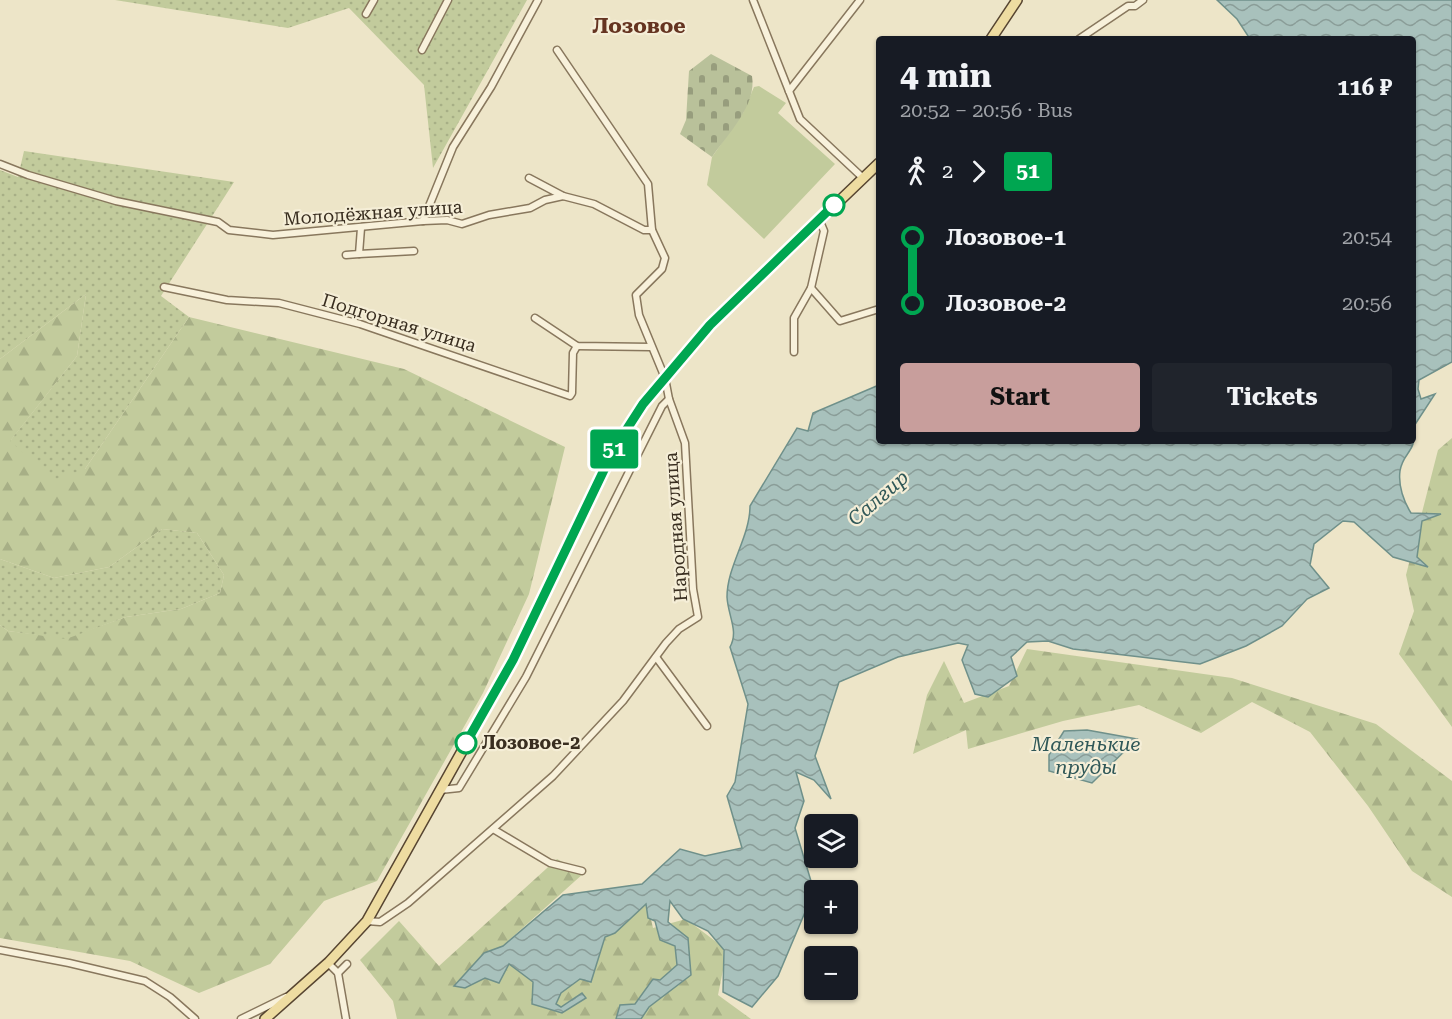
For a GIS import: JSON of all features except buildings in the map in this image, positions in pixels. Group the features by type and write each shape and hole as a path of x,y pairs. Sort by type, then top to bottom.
{"main road":[{"path":"993,36 1017,0"},
{"path":"264,1019 328,963 367,921 513,660 614,449 643,404 710,325 876,166"}],"street":[{"path":"366,15 374,0"},
{"path":"423,50 448,0"},
{"path":"423,221 453,147 490,87 538,0"},
{"path":"753,0 800,119 863,178"},
{"path":"789,92 860,0"},
{"path":"1083,36 1128,6 1136,6 1143,0"},
{"path":"529,178 563,196 594,204 644,230 652,230 648,184 557,50"},
{"name":"Молодёжная улица","path":"0,164 28,175 116,201 218,222 229,230 273,235 423,221 447,220 462,224 489,215 530,208 545,200 563,196"},
{"path":"794,352 794,318 811,288 824,231 819,219"},
{"path":"359,254 361,228"},
{"name":"Народная улица","path":"367,921 380,922 408,903 553,776 592,738 679,629 698,617 693,589 686,443 669,399 665,378 639,315 636,296 664,264 665,258 652,230"},
{"path":"346,255 414,251"},
{"name":"Подгорная улица","path":"164,287 227,300 279,303 360,324 570,396 573,393 573,353 577,346"},
{"path":"811,288 840,321 876,310"},
{"path":"535,318 577,346 651,347"},
{"path":"441,790 459,788 526,677 662,406 669,399"},
{"path":"656,657 707,726"},
{"path":"493,829 550,863 582,871"},
{"path":"0,950 145,981 170,997 195,1019"},
{"path":"328,963 338,973 346,1019"},
{"path":"338,973 347,964"},
{"path":"241,1019 295,993"}],"green space":[{"path":"115,0 527,0 433,168 424,85 349,8 288,28"},
{"path":"711,54 752,76 750,98 746,108 712,157 680,134 686,120 689,71"},
{"path":"759,86 786,103 778,113 835,164 764,239 707,185 712,157 743,113 754,87"},
{"path":"24,151 234,182 161,296 189,317 85,469 54,480 10,441 77,356 86,294 0,359 0,170 18,177"},
{"path":"86,294 77,356 11,440 85,469 189,317 404,369 565,447 529,594 483,693 377,881 324,901 270,964 199,993 130,961 0,938 0,625 8,631 66,638 126,617 181,609 220,593 224,575 197,533 162,529 109,567 54,578 0,559 0,359"},
{"path":"1452,438 1452,727 1399,654 1414,611 1406,575 1438,450"},
{"path":"162,529 197,533 224,575 220,593 181,609 126,617 66,639 8,631 0,625 0,559 54,578 109,567"},
{"path":"1027,649 1232,678 1376,724 1452,781 1452,897 1412,871 1368,806 1310,732 1252,702 1201,733 1139,705 1063,721 968,749 966,730 913,754 927,695 944,661 964,703 1009,686"},
{"path":"557,859 584,873 508,941 541,970 646,898 653,928 686,919 723,947 723,970 718,995 751,1019 397,1019 393,1001 360,960 399,921 439,966"}],"water":[{"path":"1217,0 1452,0 1452,362 1419,380 1418,389 1421,399 1435,394 1416,423 1416,36 1248,36 1237,19"},
{"name":"Салгир","path":"876,386 876,444 1413,444 1400,471 1402,494 1411,513 1441,514 1422,521 1417,557 1428,567 1393,557 1354,522 1343,521 1314,544 1310,565 1329,588 1307,599 1282,626 1246,646 1200,664 1073,649 1048,641 1027,642 1011,657 1017,676 988,697 975,694 962,660 968,645 958,643 898,657 839,682 815,756 831,799 814,780 796,772 804,801 795,828 804,858 804,868 807,868 811,880 804,880 804,915 778,976 752,1007 723,992 724,950 708,931 683,919 670,901 668,922 688,938 691,975 649,1007 641,1019 616,1019 620,1005 635,1004 653,979 660,980 677,965 675,946 660,940 655,921 648,918 646,904 615,933 605,937 591,982 580,979 561,993 556,1004 561,1007 582,993 586,998 562,1013 532,1004 533,982 509,964 499,983 485,978 465,988 454,986 484,953 503,946 563,895 642,884 680,849 705,856 742,848 727,796 735,782 748,704 730,647 733,635 727,597 728,585 746,529 750,506 797,428 808,431 813,413"},
{"name":"Маленькие пруды","path":"1087,730 1137,739 1092,783 1049,771 1049,755 1064,731"}],"bus line":[{"name":"51","path":"466,743 513,660 614,449 643,404 710,325 834,205"}],"place":[{"name":"Лозовое-2","path":"466,743"}],"district":[{"name":"Лозовое","path":"639,26"}]}
